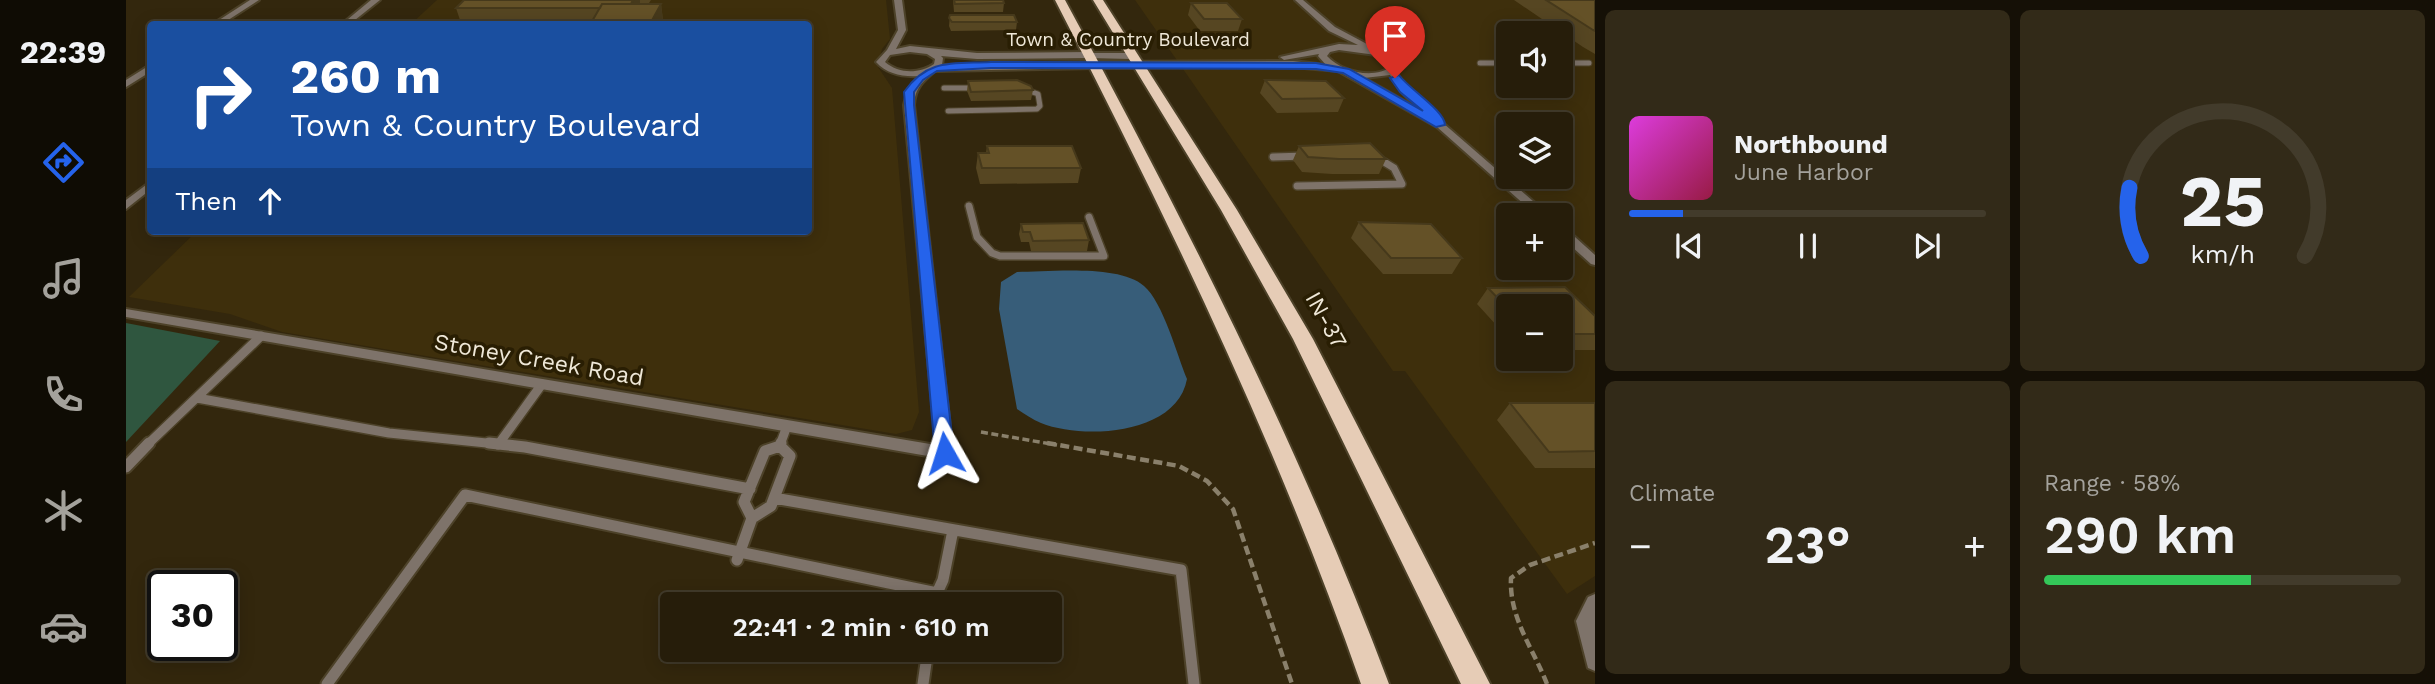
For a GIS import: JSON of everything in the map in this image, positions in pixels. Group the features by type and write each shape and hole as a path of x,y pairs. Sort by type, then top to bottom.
{"highway":[{"path":"1060,0 1204,277 1293,475 1375,684"},
{"name":"IN-37","path":"1098,0 1237,224 1302,337 1378,480 1471,675"}],"street":[{"path":"222,21 255,0"},
{"path":"350,21 376,0"},
{"path":"898,0 902,30"},
{"path":"1299,0 1332,29 1395,62 1396,67 1392,72 1404,90 1440,118 1440,125"},
{"path":"1332,29 1329,49 1322,55 1324,60 1440,125 1529,203"},
{"path":"902,30 914,37 926,51 939,58 939,65 903,87 890,69 880,62 884,54 897,44 898,32 902,30"},
{"name":"Town & Country Boulevard","path":"1136,61 1269,57 1350,47 1373,51"},
{"name":"Town & Country Boulevard","path":"891,51 1092,60 1293,64 1368,75 1392,72"},
{"name":"Town & Country Boulevard","path":"890,69 916,73 933,69 1092,60"},
{"path":"126,84 147,70"},
{"name":"Stoney Creek Road","path":"126,313 945,453 903,87"},
{"path":"126,206 147,188"},
{"path":"1573,242 1595,261"},
{"path":"1595,604 1586,621 1595,661"}],"lane":[{"path":"1480,63 1496,63"},
{"path":"1573,63 1589,63"},
{"path":"944,88 993,88"},
{"path":"948,111 1033,111 1040,106 1038,94 1033,90 1013,88"},
{"path":"1273,157 1310,156"},
{"path":"1297,186 1402,184 1399,174 1388,163 1366,156"},
{"path":"969,206 979,244 991,255 1000,256 1104,256 1089,218"},
{"path":"126,467 261,336"},
{"path":"498,445 542,384"},
{"path":"197,398 376,431 498,445 750,489"},
{"path":"780,446 787,426"},
{"path":"752,517 744,502 765,451 780,446"},
{"path":"738,557 752,517 771,506 790,456 780,446"},
{"path":"327,684 465,495 903,592"},
{"path":"774,498 1181,570 1194,684"},
{"path":"939,592 953,530"},
{"path":"923,684 926,662"}],"path":[{"path":"981,432 1179,466 1207,481 1233,509 1292,684"},
{"path":"1547,684 1513,614 1508,592 1511,578 1530,565 1595,543"}],"shaded area":[{"path":"437,0 886,0 890,39 882,49 878,67 892,88 919,412 912,430 896,434 282,332 230,314 129,297 193,235 812,235 812,21 414,21"},
{"path":"1135,0 1595,0 1595,576 1567,594 1405,371 1393,371"}],"green space":[{"path":"126,323 220,341 126,442"}],"water":[{"path":"1017,272 1101,272 1133,279 1144,286 1163,316 1187,379 1180,398 1166,412 1147,422 1103,431 1059,428 1038,422 1017,409 999,309 1001,282"}],"building":[{"path":"464,0 633,0 631,4 602,4 600,8 456,8"},
{"path":"954,0 1003,0 1004,3 955,4"},
{"path":"1546,0 1595,0 1595,31 1593,30"},
{"path":"1191,3 1227,3 1242,19 1204,19"},
{"path":"602,4 661,4 652,21 592,21"},
{"path":"950,15 1014,15 1017,22 952,22"},
{"path":"1017,80 1031,86 1033,90 971,92 968,81"},
{"path":"1265,80 1326,81 1344,98 1282,99"},
{"path":"1370,143 1386,159 1308,157 1299,146"},
{"path":"987,146 1072,146 1081,168 982,168 978,153 989,153"},
{"path":"1359,222 1431,224 1462,258 1391,258"},
{"path":"1083,223 1089,240 1033,241 1030,232 1023,232 1021,224"},
{"path":"1565,287 1572,294 1496,294 1496,296 1488,288"},
{"path":"1573,295 1595,316 1595,334 1573,334"},
{"path":"1510,403 1595,403 1595,451 1549,452"}],"route":[{"path":"945,453 909,105 909,92 919,78 934,68 991,65 1316,66 1345,71 1386,91 1427,120 1440,125 1440,118 1404,90 1395,78"}]}
